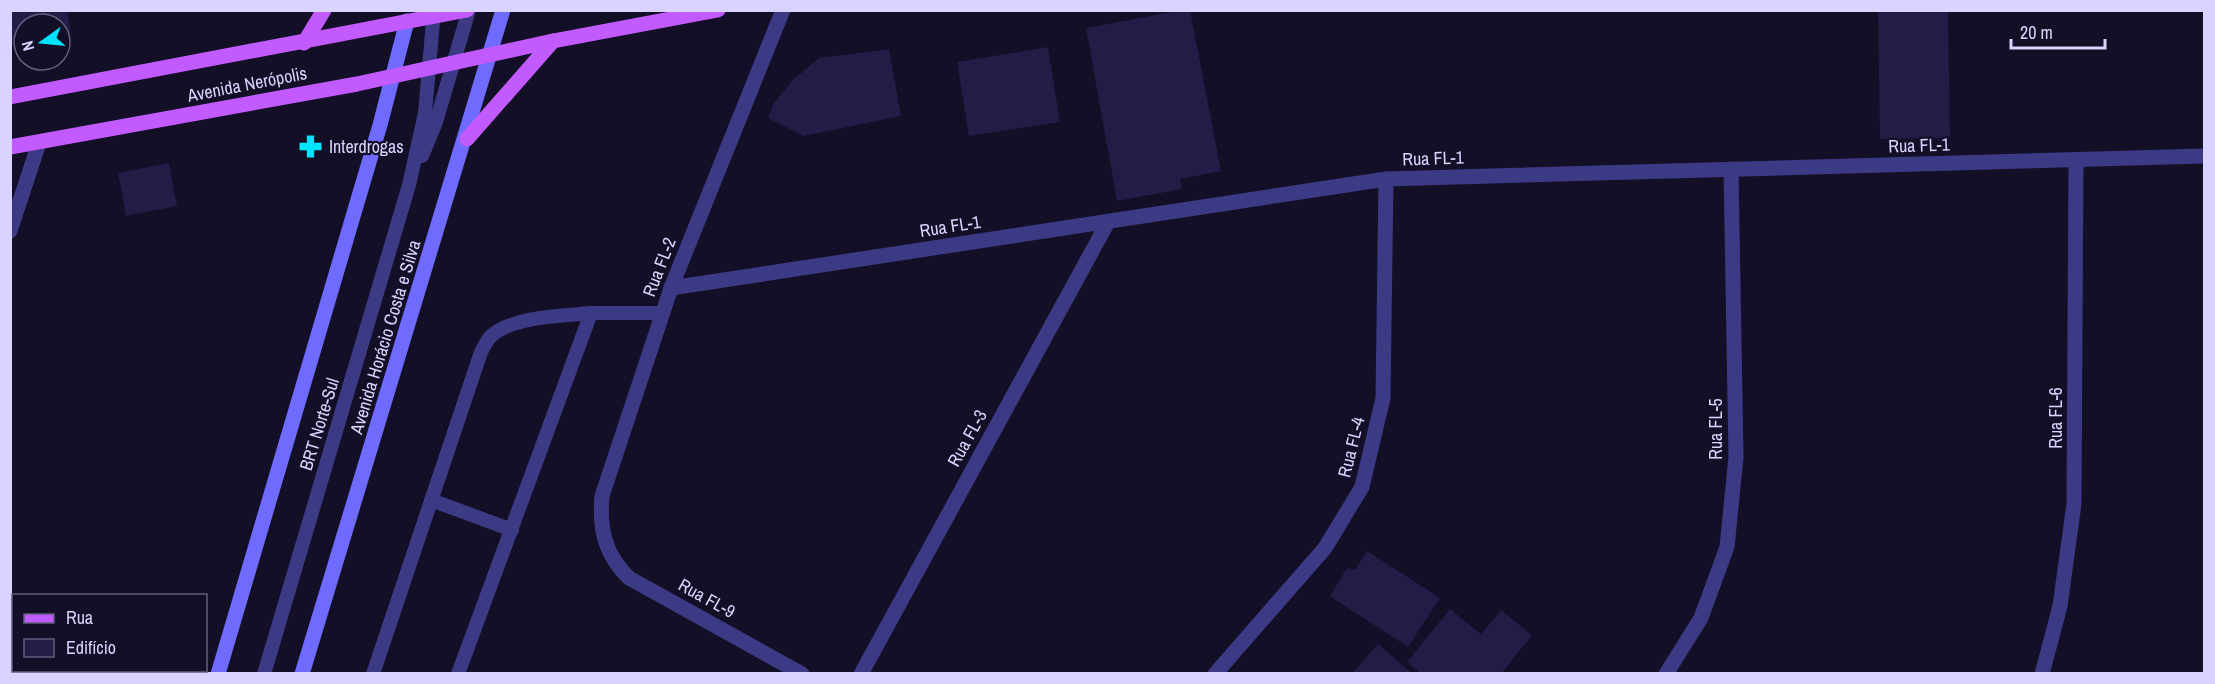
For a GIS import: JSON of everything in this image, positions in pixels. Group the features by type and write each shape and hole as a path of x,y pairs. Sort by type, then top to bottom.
{"main road":[{"path":"304,43 324,10"},
{"name":"Avenida Nerópolis","path":"10,97 304,43 408,16 468,10"},
{"name":"Avenida Horácio Costa e Silva","path":"302,674 466,139 503,10"},
{"name":"Avenida Nerópolis","path":"10,147 394,75 553,41 718,10"},
{"path":"218,674 394,75 408,16"},
{"path":"466,139 553,41"}],"street":[{"name":"Rua FL-2","path":"605,544 600,521 602,496 662,313 783,10"},
{"path":"10,231 39,143"},
{"name":"Rua FL-1","path":"671,288 1386,178 2205,156"},
{"name":"Rua FL-6","path":"2042,674 2060,606 2074,504 2076,160"},
{"name":"Rua FL-5","path":"1666,674 1701,618 1727,547 1736,457 1731,169"},
{"name":"Rua FL-4","path":"1215,674 1325,548 1362,487 1383,398 1386,178"},
{"name":"Rua FL-3","path":"861,674 1108,222"},
{"name":"Rua FL-9","path":"605,544 614,564 629,578 802,674"}],"lane":[{"path":"409,185 436,122 468,10"},
{"path":"409,185 425,113 434,13"},
{"name":"BRT Norte-Sul","path":"264,674 409,185"},
{"path":"458,674 591,313"},
{"path":"373,674 482,352 490,336 532,319 591,313 662,313"},
{"path":"431,500 512,530"}],"building":[{"path":"10,10 67,10 67,12 12,12 12,45 10,45"},
{"path":"1190,10 1221,171 1180,179 1182,189 1117,201 1086,28"},
{"path":"1878,10 1948,10 1950,138 1880,139"},
{"path":"1048,47 1060,122 969,136 957,62"},
{"path":"889,49 901,116 804,136 768,118 774,103 793,80 819,58"},
{"path":"169,163 177,206 126,216 118,173"},
{"path":"1367,551 1440,598 1408,647 1330,596 1347,568 1355,570"},
{"path":"1450,609 1481,634 1501,610 1532,635 1501,674 1421,674 1407,662"},
{"path":"1378,644 1413,674 1352,674"}],"place":[{"name":"Interdrogas","path":"311,146"}]}
